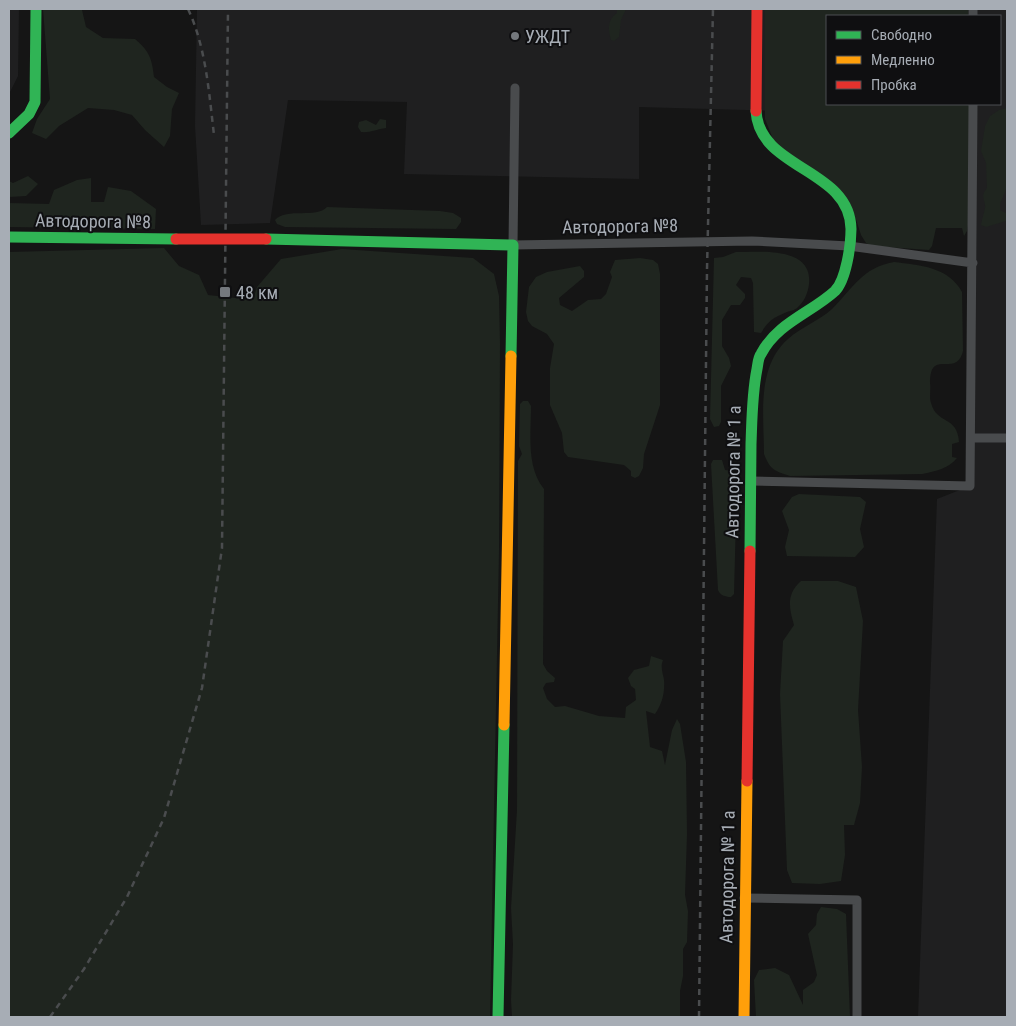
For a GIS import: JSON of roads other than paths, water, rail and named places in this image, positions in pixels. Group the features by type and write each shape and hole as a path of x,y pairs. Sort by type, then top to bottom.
{"street":[{"path":"9,133 29,114 35,102 36,9"},
{"name":"Автодорога № 1 а","path":"744,1017 744,898 752,393 760,355 779,330 836,290 845,276 851,230 849,215 840,197 823,181 779,153 766,140 760,129 756,114 757,9"},
{"path":"498,1017 515,88"},
{"path":"750,481 970,486 973,105"},
{"name":"Автодорога №8","path":"9,237 266,239 513,245 752,242 849,246 973,264"},
{"path":"971,438 1007,438"},
{"path":"744,898 856,900 857,1017"}],"railway":[{"path":"188,9 203,54 214,135"},
{"path":"50,1017 84,969 127,897 164,818 202,688 222,548 228,9"},
{"path":"699,1017 707,269 713,9"}],"place":[{"name":"УЖДТ","path":"515,36"},
{"name":"48 км","path":"225,292"}]}
